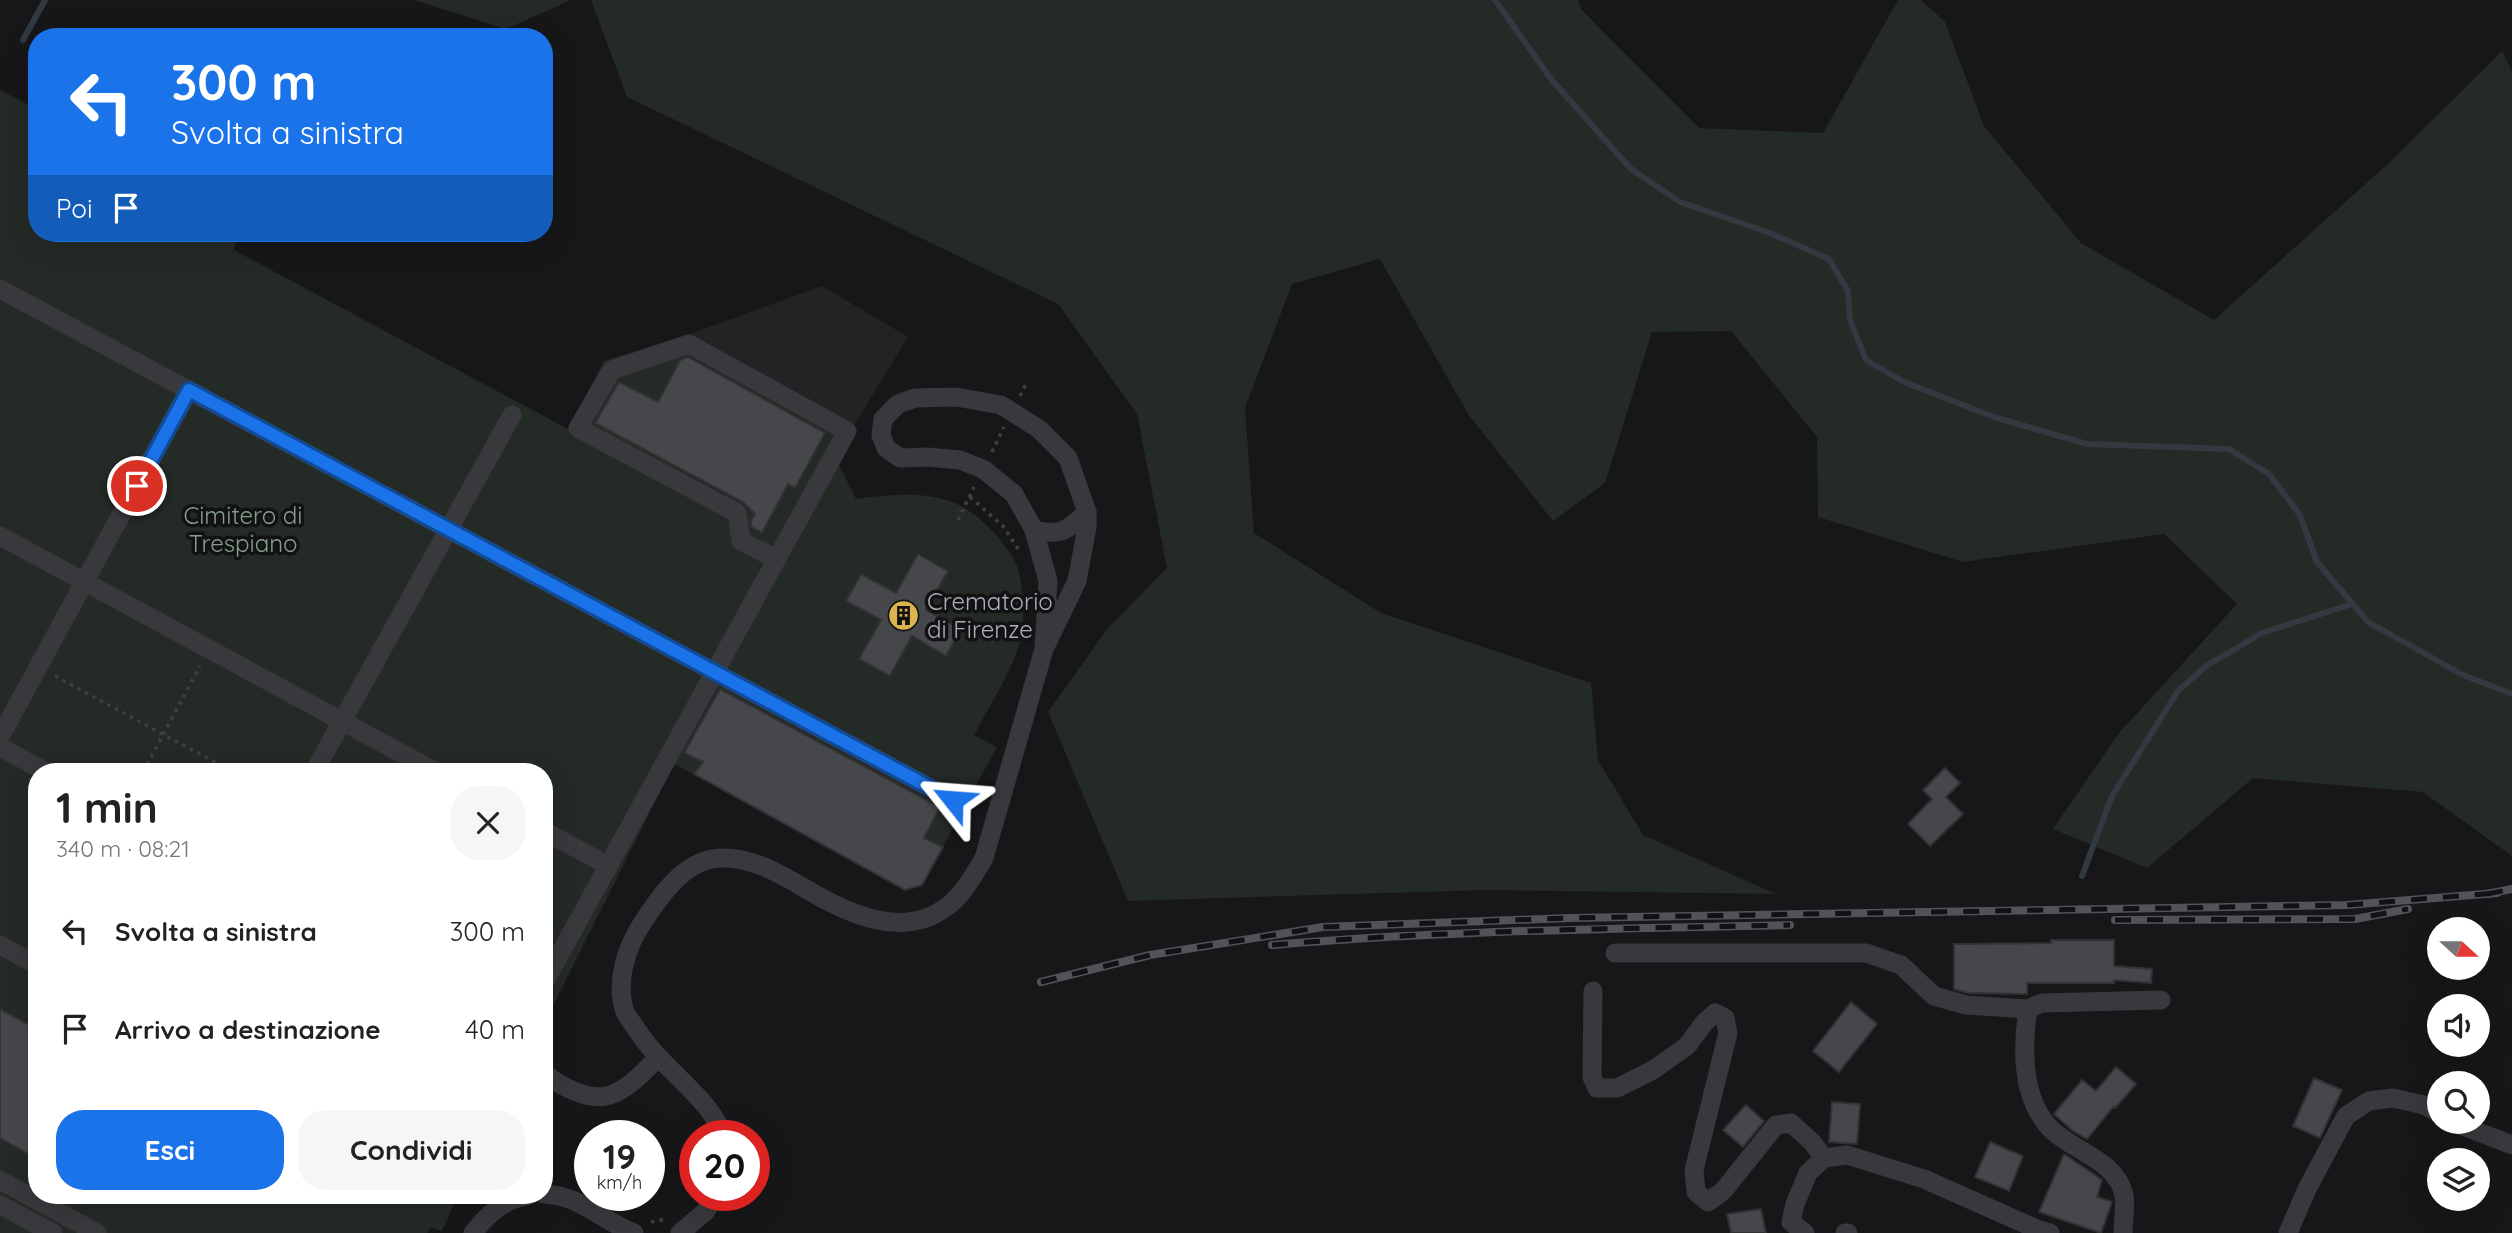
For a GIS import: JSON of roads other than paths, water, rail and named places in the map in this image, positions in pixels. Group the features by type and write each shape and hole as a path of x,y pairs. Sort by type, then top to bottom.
{"street":[{"path":"0,289 953,800"},
{"path":"553,967 846,431 689,344 612,370 578,428 737,513 741,541 776,559"},
{"path":"0,737 189,390"},
{"path":"715,1120 707,1106 658,1058 625,1013 621,976 633,936 659,898 684,872 711,859 743,860 777,872 830,903 872,919 907,924 929,917 949,905 967,885 984,858 1044,649 1077,581 1087,527 1087,512 1068,458 1039,429 1001,405 956,397 915,398 898,404 883,419 881,435 886,448 900,458 960,460 983,469 1014,494 1034,530 1048,581 1044,649"},
{"path":"319,763 512,415"},
{"path":"1034,530 1053,534 1070,529 1087,512"},
{"path":"0,536 419,763"},
{"path":"0,747 29,763"},
{"path":"553,836 609,866"},
{"path":"0,945 28,960"},
{"path":"1615,953 1866,953 1901,965 1934,996 1966,1005 2028,1009 2042,1003 2161,1000"},
{"path":"1593,991 1592,1077 1597,1088 1617,1088 1653,1070 1687,1046 1715,1013 1725,1018 1728,1033 1694,1170 1696,1192 1708,1202 1723,1191 1776,1125 1791,1123 1812,1142 1824,1158"},
{"path":"2028,1009 2024,1036 2030,1098 2053,1131 2094,1157 2114,1177 2124,1194 2123,1233"},
{"path":"553,1079 576,1094 608,1096 628,1085 658,1058"},
{"path":"2288,1233 2307,1189 2346,1116 2369,1101 2393,1098 2427,1107"},
{"path":"2483,1134 2512,1145"},
{"path":"1805,1233 1791,1222 1795,1204 1808,1173 1824,1158 1847,1155 1924,1179 2050,1233"},
{"path":"0,1180 28,1195"},
{"path":"553,1195 561,1195 590,1208 621,1228 638,1227"},
{"path":"44,1204 97,1233"},
{"path":"473,1233 488,1215 504,1204"},
{"path":"0,1205 53,1233"},
{"path":"679,1225 706,1211"}],"waterway":[{"path":"30,28 45,0"},
{"path":"1495,0 1551,79 1631,169 1680,202 1770,233 1829,259 1848,291 1850,320 1866,360 1904,382 1994,417 2087,444 2229,449 2269,474 2300,515 2317,562 2368,622 2463,675 2512,694"},
{"path":"23,40 28,31"},
{"path":"2082,876 2112,796 2178,691 2206,666 2262,633 2352,604"}],"railway":[{"path":"2487,894 2512,889"},
{"path":"1041,982 1150,955 1323,927 1570,918 2347,905 2497,893"},
{"path":"2115,920 2355,919 2408,909"},
{"path":"1272,945 1466,933 1790,925"}],"place":[{"name":"Crematorio di Firenze","path":"904,615"}],"park label":[{"name":"Cimitero di Trespiano","path":"243,529"}]}
